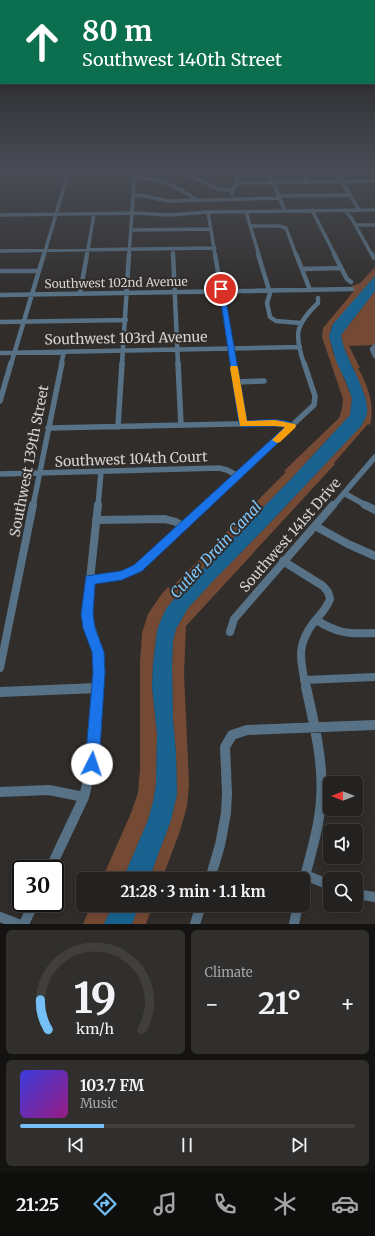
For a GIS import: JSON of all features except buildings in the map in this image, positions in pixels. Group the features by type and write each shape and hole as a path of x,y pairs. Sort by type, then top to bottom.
{"street":[{"path":"0,215 127,213"},
{"path":"118,427 132,213"},
{"path":"134,213 169,215 193,213"},
{"path":"208,213 243,424"},
{"path":"246,213 269,291 270,296 267,303 272,319 301,323"},
{"path":"314,213 341,268 347,279 351,282"},
{"path":"347,213 356,225 374,258"},
{"path":"0,401 2,388 15,353 56,214"},
{"path":"80,294 94,214"},
{"path":"356,225 375,225"},
{"path":"250,226 285,227 310,290"},
{"path":"132,230 212,229"},
{"path":"0,251 214,248"},
{"path":"172,249 181,425"},
{"path":"302,269 341,268"},
{"path":"0,272 39,271"},
{"name":"Southwest 102nd Avenue","path":"0,295 352,290"},
{"path":"90,579 110,578 128,574 148,560 312,407 316,400 297,334 301,323 318,303 318,298"},
{"path":"0,322 126,320"},
{"name":"Southwest 103rd Avenue","path":"0,353 300,347"},
{"path":"374,347 372,349 375,356"},
{"name":"Southwest 139th Street","path":"0,668 64,352"},
{"path":"236,382 264,381"},
{"path":"48,428 275,423 292,426"},
{"name":"Southwest 141st Drive","path":"230,632 234,619 283,561 344,493 372,466 375,457"},
{"name":"Southwest 104th Court","path":"0,474 222,468 238,476"},
{"path":"54,860 84,797 92,764 98,688 98,652 89,628 87,614 100,472"},
{"path":"344,493 375,510"},
{"path":"96,520 162,519 172,521 183,527"},
{"path":"315,526 348,544 375,556"},
{"path":"283,561 323,586 330,596 329,603 303,638 300,647 304,680 320,766 321,796 317,824 306,872"},
{"path":"316,620 331,630 342,634 375,633"},
{"path":"304,680 375,676"},
{"path":"0,692 98,688"},
{"path":"212,872 220,845 226,813 227,786 225,754 228,741 235,733 247,730 375,725"},
{"path":"0,792 48,790 84,797"},
{"path":"310,881 323,884"},
{"path":"363,895 375,897"},
{"path":"24,924 30,912"},
{"path":"195,924 199,912"},
{"path":"294,924 297,912"},
{"path":"0,917 18,924"}],"shaded area":[{"path":"375,267 375,276 332,326 329,336 333,352 352,398 350,415 291,479 177,595 166,609 160,622 157,631 152,687 157,734 156,784 153,802 148,820 126,872 105,872 131,813 138,793 140,768 140,662 142,633 148,614 168,587 170,589 286,472 284,471 339,418 343,399 322,337 323,328 353,292 352,286 360,283"},
{"path":"375,291 375,345 349,346 360,368 358,368 370,396 372,410 370,425 368,424 334,463 335,464 186,626 184,673 189,784 187,806 180,831 165,872 152,872 171,820 177,794 172,666 173,641 176,629 188,608 362,425 367,414 365,396 343,344 341,335"},
{"path":"88,912 110,912 104,924 83,924"},
{"path":"136,912 150,912 146,924 132,924"}],"water":[{"path":"375,276 375,291 341,335 347,354 365,395 367,414 362,425 188,608 176,629 173,641 172,666 177,794 171,820 152,872 126,872 148,820 156,784 157,734 152,687 157,631 160,622 166,609 177,595 291,479 350,415 352,398 336,361 329,336 333,324"},
{"path":"110,912 136,912 132,924 104,924"}],"slow traffic":[{"path":"234,368 243,424 275,423 292,426 277,440"}],"route":[{"path":"92,764 99,658 96,643 89,628 87,614 90,579 103,579 122,576 138,568 206,507 292,426 275,423 243,424 221,289"}],"water label":[{"name":"Cutler Drain Canal","path":"216,550"}]}
